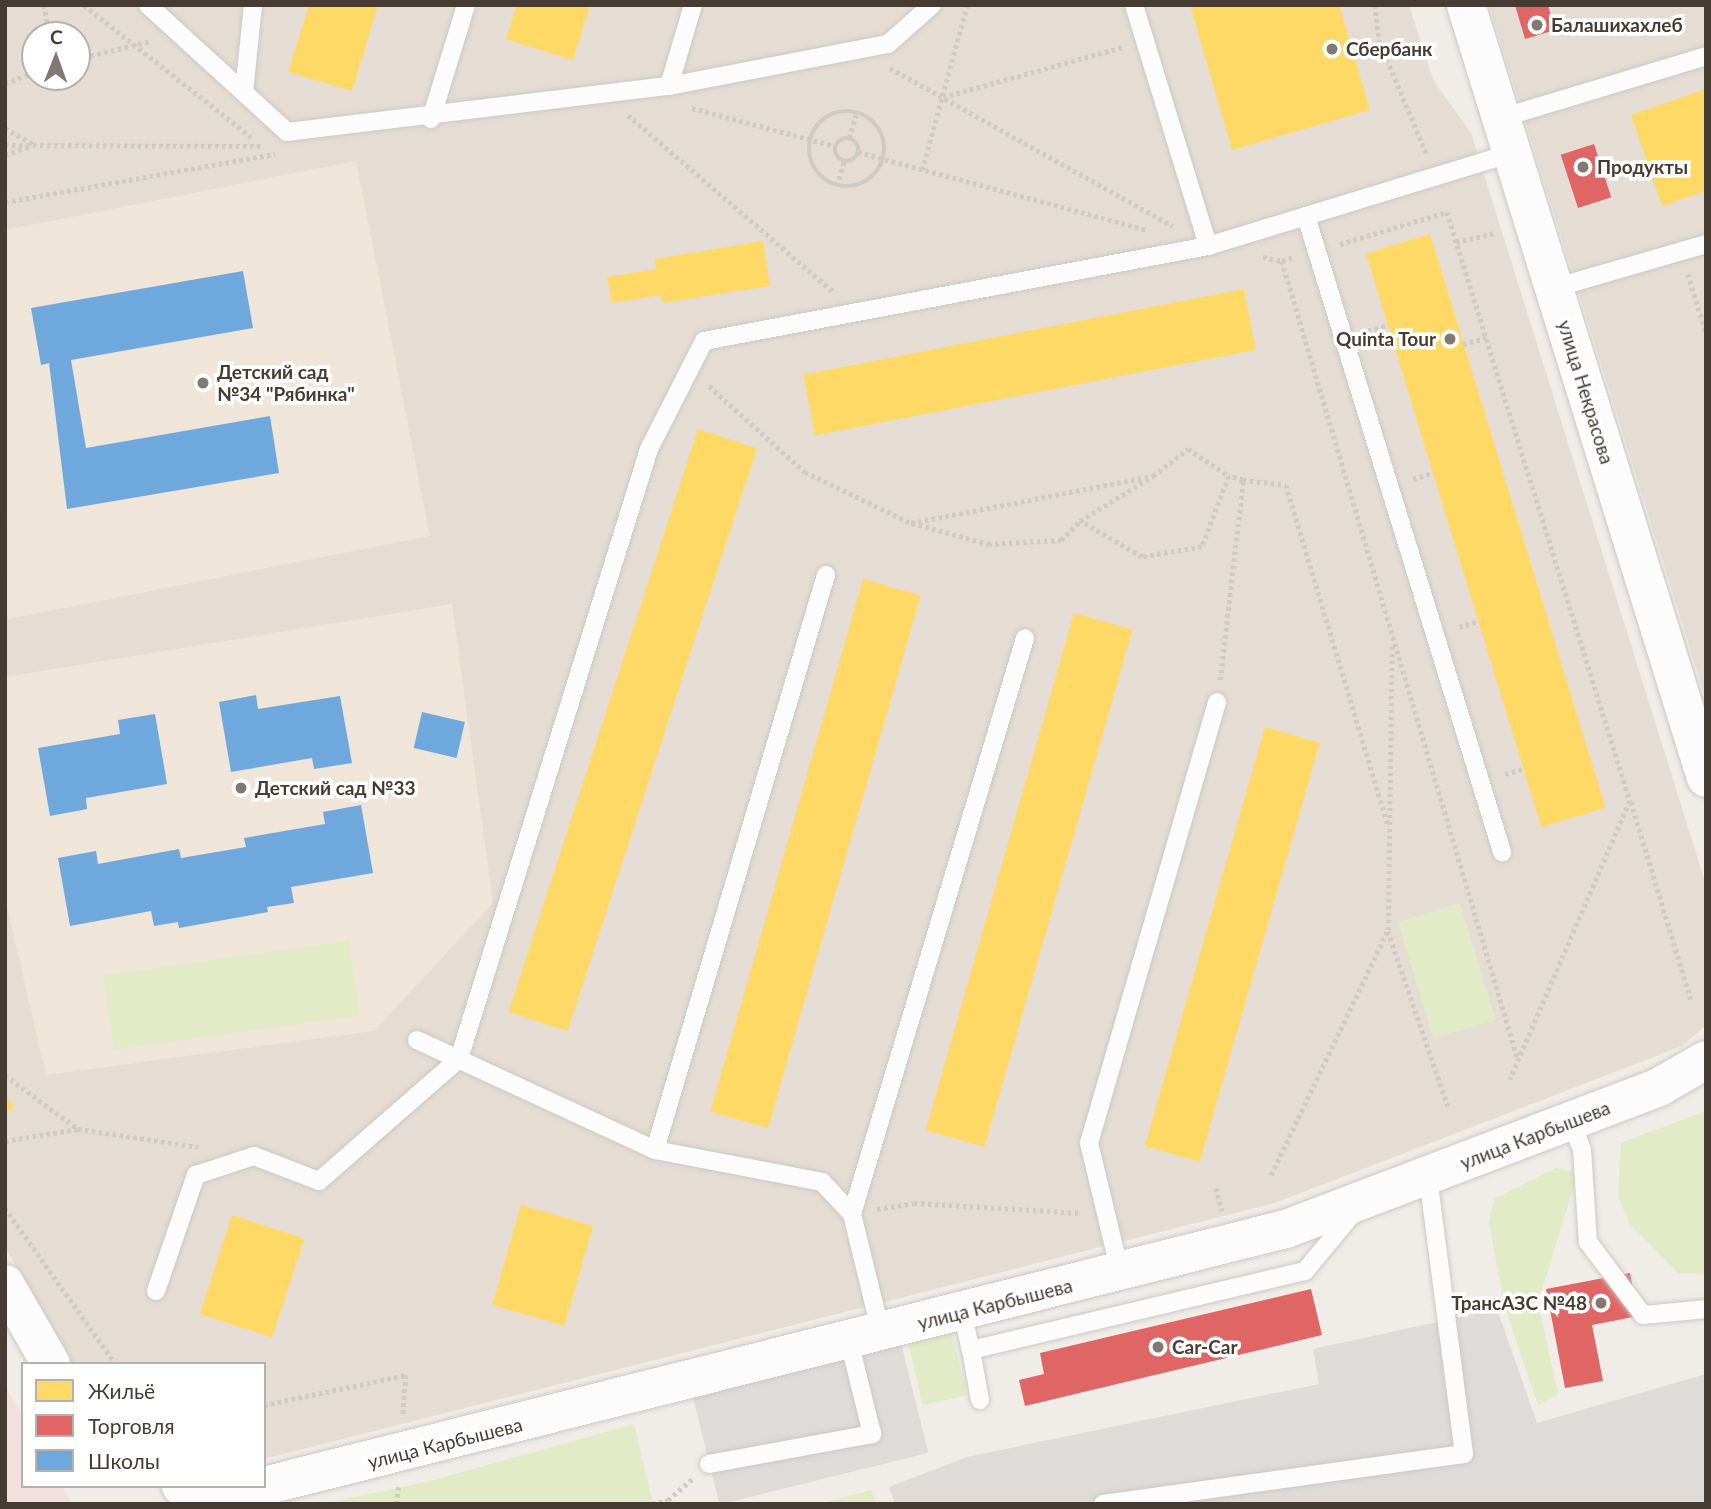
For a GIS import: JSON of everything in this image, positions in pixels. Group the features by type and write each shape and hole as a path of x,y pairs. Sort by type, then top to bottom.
{"street":[{"name":"улица Некрасова","path":"1466,5 1706,778"},
{"name":"улица Карбышева","path":"266,1485 865,1337 1286,1229 1571,1121 1706,1060"},
{"path":"5,1284 50,1362"},
{"name":"улица Карбышева","path":"199,1494 247,1488"}],"lane":[{"path":"148,5 287,132 431,118 669,86 888,44 932,5"},
{"path":"244,92 253,5"},
{"path":"431,118 466,5"},
{"path":"669,86 693,5"},
{"path":"1134,5 1208,246"},
{"path":"156,1291 196,1175 254,1156 319,1181 459,1059 649,449 704,341 854,310 1208,246 1436,176 1506,135 1706,56"},
{"path":"1306,216 1502,852"},
{"path":"1554,288 1706,244"},
{"path":"655,1150 826,575"},
{"path":"709,1464 873,1434 852,1214 1025,638"},
{"path":"1120,1272 1089,1143 1217,702"},
{"path":"417,1040 655,1150 822,1182 852,1214"},
{"path":"1571,1121 1581,1150 1588,1242 1643,1315 1706,1310"},
{"path":"1103,1504 1464,1454 1428,1176"},
{"path":"971,1350 1305,1271 1365,1199"},
{"path":"962,1312 980,1401"}],"path":[{"path":"84,5 262,146"},
{"path":"922,170 967,5"},
{"path":"1376,5 1380,40 1436,176 1692,999"},
{"path":"91,56 180,34"},
{"path":"942,97 1146,41"},
{"path":"876,60 1208,246 1282,261 1447,212"},
{"path":"689,101 702,98"},
{"path":"622,110 854,310"},
{"path":"844,161 835,146 849,138 857,113"},
{"path":"857,113 880,130 884,159 866,182 837,186 814,168 810,140 827,116 857,113"},
{"path":"5,128 35,145 5,155"},
{"path":"849,138 858,152 1156,232"},
{"path":"5,202 289,151"},
{"path":"837,186 844,161 858,152"},
{"path":"1456,242 1494,233"},
{"path":"1681,251 1706,333"},
{"path":"1282,261 1392,640 1519,1061"},
{"path":"1463,344 1486,338"},
{"path":"690,369 805,472 912,523 988,544 1060,540 1080,521 1153,475 1188,449 1229,476 1286,485 1390,830"},
{"path":"912,523 1153,475"},
{"path":"1080,521 1142,557 1202,547 1229,476"},
{"path":"1217,702 1243,480"},
{"path":"1392,640 1388,930 1448,1106"},
{"path":"1510,1079 1630,801"},
{"path":"1271,1175 1388,930"},
{"path":"5,1075 78,1129"},
{"path":"5,1140 78,1129 254,1156"},
{"path":"1216,1188 1223,1217"},
{"path":"852,1214 914,1203 1106,1215"},
{"path":"5,1208 115,1362"},
{"path":"266,1405 406,1375"},
{"path":"652,1504 668,1500 709,1464"}],"shaded area":[{"path":"5,5 1409,5 1433,80 1471,133 1706,885 1706,1025 1682,1046 1275,1203 266,1458 266,1362 71,1362 5,1247"},
{"path":"1489,5 1706,5 1706,699"},
{"name":"Детский сад №34 \"Рябинка\"","path":"356,161 430,536 8,619 5,230"},
{"name":"Детский сад №33","path":"452,604 493,903 374,1031 46,1075 5,898 5,677"},
{"path":"1497,1309 1537,1423 1706,1374 1706,1504 895,1504 889,1487 967,1457 1319,1384 1313,1349"},
{"path":"901,1343 928,1453 720,1504 692,1395"},
{"path":"5,1385 21,1413 21,1488 63,1488 72,1504 5,1504"}],"green space":[{"path":"1460,903 1496,1020 1434,1039 1398,922"},
{"path":"349,941 359,1015 114,1050 103,976"},
{"path":"1706,1111 1706,1274 1678,1273 1630,1224 1618,1197 1621,1143"},
{"path":"1556,1168 1578,1173 1538,1302 1558,1394 1538,1405 1504,1304 1489,1223 1494,1199"},
{"path":"952,1332 967,1395 923,1405 908,1342"},
{"path":"634,1424 653,1504 323,1504 430,1481"},
{"path":"871,1490 876,1504 820,1504"}],"building: Жильё":[{"path":"309,5 378,5 352,91 288,72"},
{"path":"517,5 590,5 573,60 506,39"},
{"path":"1190,5 1339,5 1370,110 1232,150"},
{"path":"1706,89 1706,191 1662,206 1631,115"},
{"path":"1430,234 1605,808 1541,827 1366,254"},
{"path":"763,241 770,286 662,303 661,295 612,303 607,277 656,269 655,259"},
{"path":"1244,289 1256,350 815,436 803,375"},
{"path":"698,429 757,448 568,1031 509,1012"},
{"path":"863,579 921,596 768,1128 710,1112"},
{"path":"1074,613 1133,630 984,1147 926,1130"},
{"path":"1265,727 1320,743 1200,1162 1145,1146"},
{"path":"5,1093 14,1108 5,1113"},
{"path":"521,1205 593,1226 564,1326 492,1305"},
{"path":"232,1215 304,1238 272,1337 200,1314"}],"building: Торговля":[{"name":"Балашихахлеб","path":"1515,5 1548,5 1555,30 1525,39"},
{"name":"Продукты","path":"1594,144 1611,197 1578,208 1561,155"},
{"path":"1630,1273 1638,1316 1592,1325 1603,1381 1565,1388 1546,1289"},
{"path":"1311,1289 1322,1335 1025,1406 1019,1380 1044,1374 1040,1353"}],"building: Школы":[{"path":"243,271 253,328 71,360 86,448 270,416 279,473 67,509 49,363 41,365 31,308"},
{"path":"256,695 258,709 340,696 352,763 314,769 312,758 231,772 219,702"},
{"path":"422,712 465,722 457,758 414,748"},
{"path":"155,714 167,784 86,798 87,809 50,816 38,748 120,734 118,720"},
{"path":"361,805 373,873 291,887 294,903 267,907 268,912 179,928 178,922 154,926 151,911 70,926 58,858 96,851 98,864 179,849 181,858 246,847 244,838 325,824 323,812"}],"place":[{"name":"Балашихахлеб","path":"1537,25"},
{"name":"Сбербанк","path":"1332,49"},
{"name":"Продукты","path":"1583,167"},
{"name":"Quinta Tour","path":"1450,339"},
{"name":"Детский сад №34 \"Рябинка\"","path":"203,383"},
{"name":"Детский сад №33","path":"241,788"},
{"name":"ТрансАЗС №48","path":"1601,1303"},
{"name":"Car-Car","path":"1158,1347"}]}
